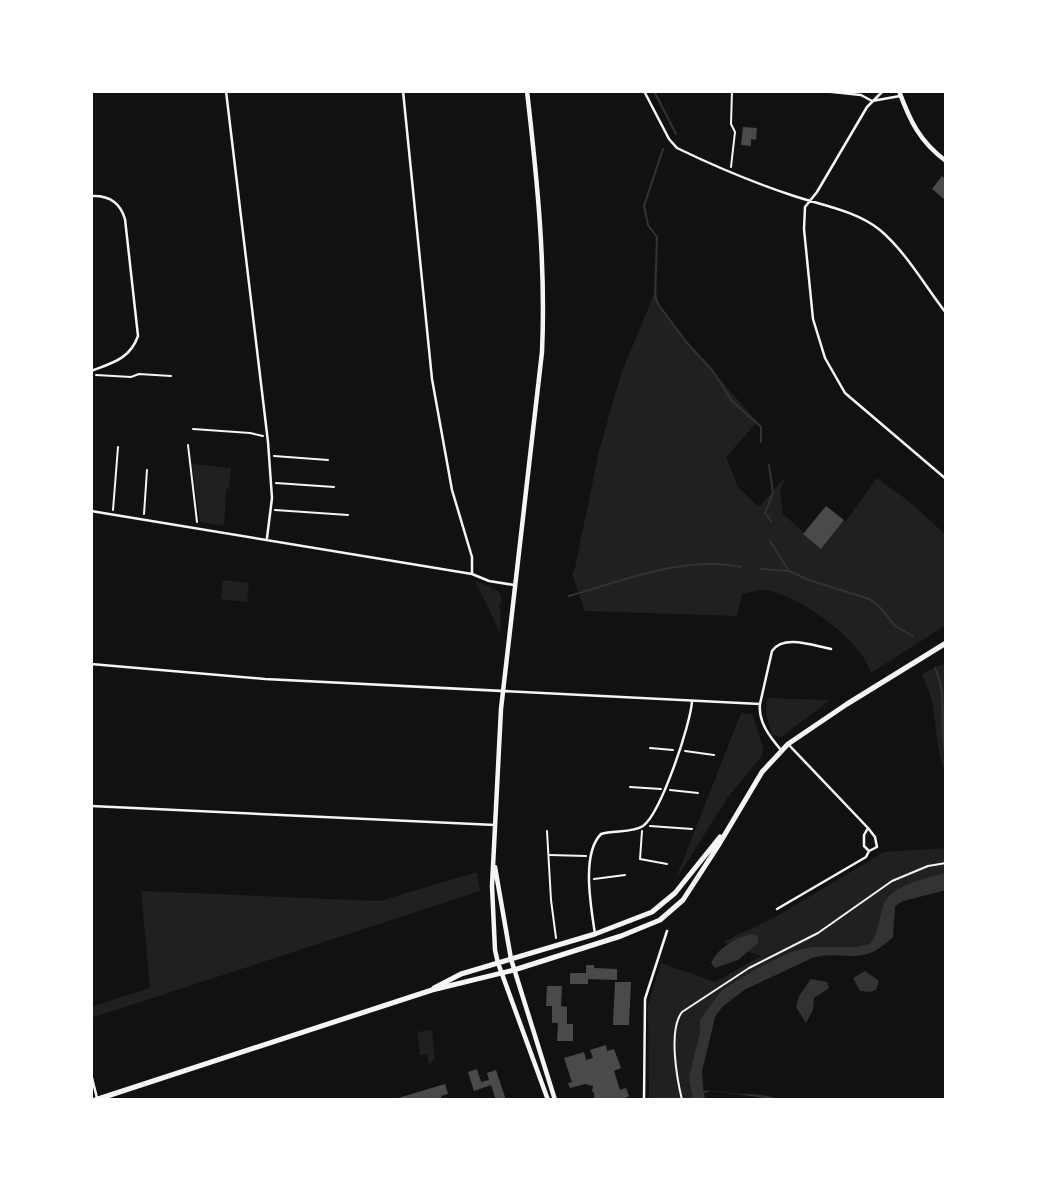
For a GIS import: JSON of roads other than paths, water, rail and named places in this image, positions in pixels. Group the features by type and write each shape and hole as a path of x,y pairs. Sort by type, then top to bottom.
{"main road":[{"path":"527,91 539,204 543,324 539,382 503,691 492,900 498,963 548,1100"},
{"path":"900,93 916,132 924,144 946,161"},
{"path":"96,1100 432,990 502,974 621,936 660,920 683,900 762,772 788,744 847,704 946,644"},
{"path":"432,990 451,978 558,946 652,912 676,893 724,833"},
{"path":"494,863 511,960 555,1100"}],"street":[{"path":"226,91 269,456 271,510 267,538"},
{"path":"403,91 432,379 443,450 472,557 472,574"},
{"path":"644,91 673,144 729,172 841,211 878,228 896,246 946,313"},
{"path":"823,91 861,95 872,101 900,93"},
{"path":"883,91 872,101 805,207 804,229 811,306 820,345 833,376 852,401 946,479"},
{"path":"91,196 101,195 113,200 122,209 138,336 134,348 125,357 91,373"},
{"path":"91,511 267,538 472,574 489,581 514,585"},
{"path":"781,751 763,724 759,712 772,651 776,645 784,642 831,649"},
{"path":"91,664 265,679 760,704"},
{"path":"594,934 590,880 593,844 601,834 639,828 646,823 665,789 691,716 692,701"},
{"path":"776,909 866,857 869,851 877,847 875,837 868,828 788,744"},
{"path":"91,806 495,825"},
{"path":"868,828 864,835 864,846 869,851"},
{"path":"644,1100 645,999 667,931"},
{"path":"91,1074 96,1100"}],"waterway":[{"path":"654,91 676,134"},
{"path":"663,149 644,206 648,225 657,237 655,297 687,343 712,370 732,401 761,427 761,442"},
{"path":"769,465 773,493 765,513 771,521"},
{"path":"770,541 789,571 869,599 878,605 895,626 913,636"},
{"path":"569,596 676,567 698,564 741,567"},
{"path":"761,569 788,571"},
{"path":"935,668 942,690 946,756"}]}
